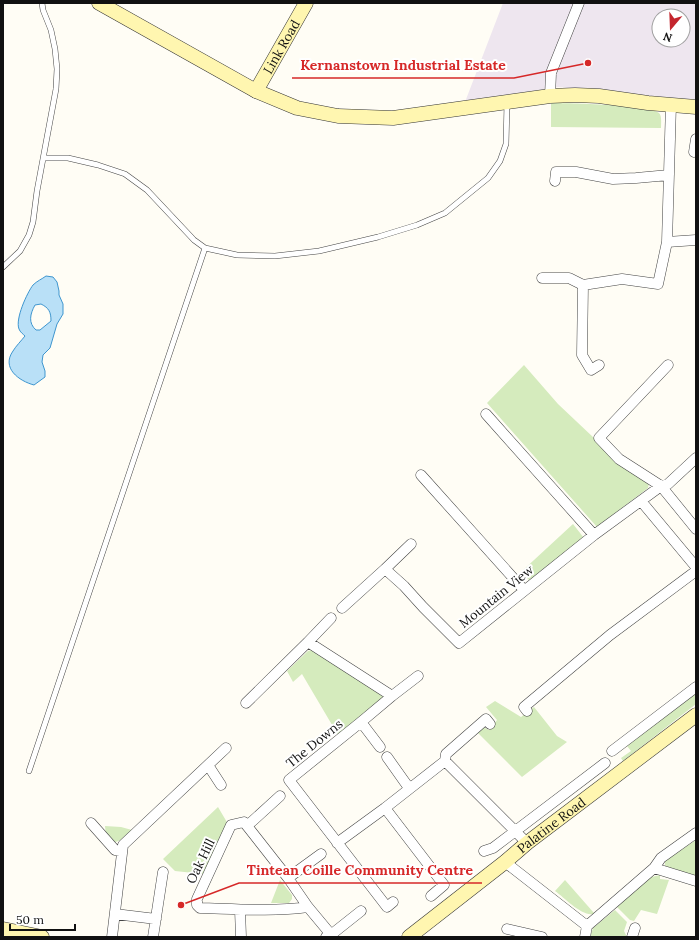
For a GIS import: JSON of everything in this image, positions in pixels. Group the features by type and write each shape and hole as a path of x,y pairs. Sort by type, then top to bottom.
{"main road":[{"path":"99,3 256,91 297,108 338,116 392,118 550,96 574,95 599,96 696,107"},
{"name":"Link Road","path":"256,91 306,3"},
{"name":"Palatine Road","path":"409,937 527,843 696,716"},
{"path":"3,929 42,937"}],"street":[{"path":"550,96 551,74 579,3"},
{"path":"542,278 569,278 583,285 622,279 658,284 667,242 671,104"},
{"path":"694,152 696,139"},
{"path":"555,181 556,172 576,172 613,179 669,175"},
{"path":"667,242 696,240"},
{"path":"583,285 582,354 591,370 599,365"},
{"path":"668,365 599,438 619,459 661,486 696,529"},
{"path":"486,414 594,535"},
{"name":"Mountain View","path":"385,569 404,586 459,643 594,535 661,486 668,484 696,458"},
{"path":"421,475 524,590"},
{"path":"641,501 696,567"},
{"path":"342,608 411,544"},
{"path":"527,711 524,707 610,635 696,572"},
{"path":"246,703 331,618"},
{"path":"308,642 392,696"},
{"name":"The Downs","path":"393,902 387,907 289,780 418,676"},
{"path":"612,752 696,687"},
{"path":"337,843 445,761 446,754 486,719 490,724"},
{"name":"The Downs","path":"361,722 380,747"},
{"path":"112,937 123,845 226,748"},
{"path":"387,757 409,788"},
{"path":"445,761 527,843"},
{"path":"484,851 493,848 605,763"},
{"path":"208,765 221,785"},
{"path":"280,796 247,826 288,878 330,936 361,911"},
{"path":"385,808 444,885 431,896"},
{"name":"Oak Hill","path":"247,826 244,822 232,825 196,899 197,905 200,908 240,910 294,909 308,907"},
{"path":"91,823 115,850 122,851"},
{"path":"585,937 588,926 654,868 661,858 696,832"},
{"path":"288,878 322,854"},
{"path":"505,862 588,926"},
{"path":"654,868 696,881"},
{"path":"153,937 164,872"},
{"path":"240,910 241,937"},
{"path":"115,914 156,919"},
{"path":"507,928 542,937"}],"lane":[{"path":"3,267 20,251 29,234 33,222 56,89 57,69 55,49 51,30 43,10 42,3"},
{"path":"44,158 68,158 98,164 125,174 147,190 194,240 205,248 237,255 275,256 319,251 417,226 445,213 488,178 500,161 506,144 507,102"},
{"path":"29,771 205,248"}],"shaded area":[{"path":"503,3 696,3 696,102 558,87 465,102"}],"green space":[{"path":"551,103 608,105 652,110 660,114 661,128 551,127"},
{"path":"524,365 558,404 618,461 649,483 648,488 597,527 487,403"},
{"path":"573,524 584,538 529,580 521,572"},
{"path":"312,650 383,692 383,698 338,735 302,674 293,682 287,671 308,651"},
{"path":"696,692 696,704 623,761 621,758 631,751 627,746"},
{"path":"495,701 521,717 534,707 557,736 567,742 522,777 477,732 483,727 489,730 497,720 486,707"},
{"path":"218,807 228,824 203,874 175,871 163,859"},
{"path":"105,826 121,827 132,830 121,840 113,843 106,836"},
{"path":"696,840 696,877 665,866 665,861"},
{"path":"660,875 660,879 669,880 657,914 641,910 634,921 630,920 617,907 647,878"},
{"path":"280,880 292,895 292,899 289,903 271,903"},
{"path":"565,880 594,913 593,914 583,912 573,906 555,891"},
{"path":"615,910 627,922 624,931 626,937 590,937 593,928"}],"water":[{"path":"46,276 53,277 57,282 59,295 63,304 63,314 57,324 50,348 43,355 42,362 45,377 34,385 28,383 13,373 9,363 13,351 25,336 19,330 18,325 20,313 25,300 33,285","holes":["41,304 48,309 51,315 51,321 40,330 36,330 31,321 32,312 35,305"]}],"place":[{"name":"Kernanstown Industrial Estate","path":"588,63"},
{"name":"Tintean Coille Community Centre","path":"181,905"}]}
